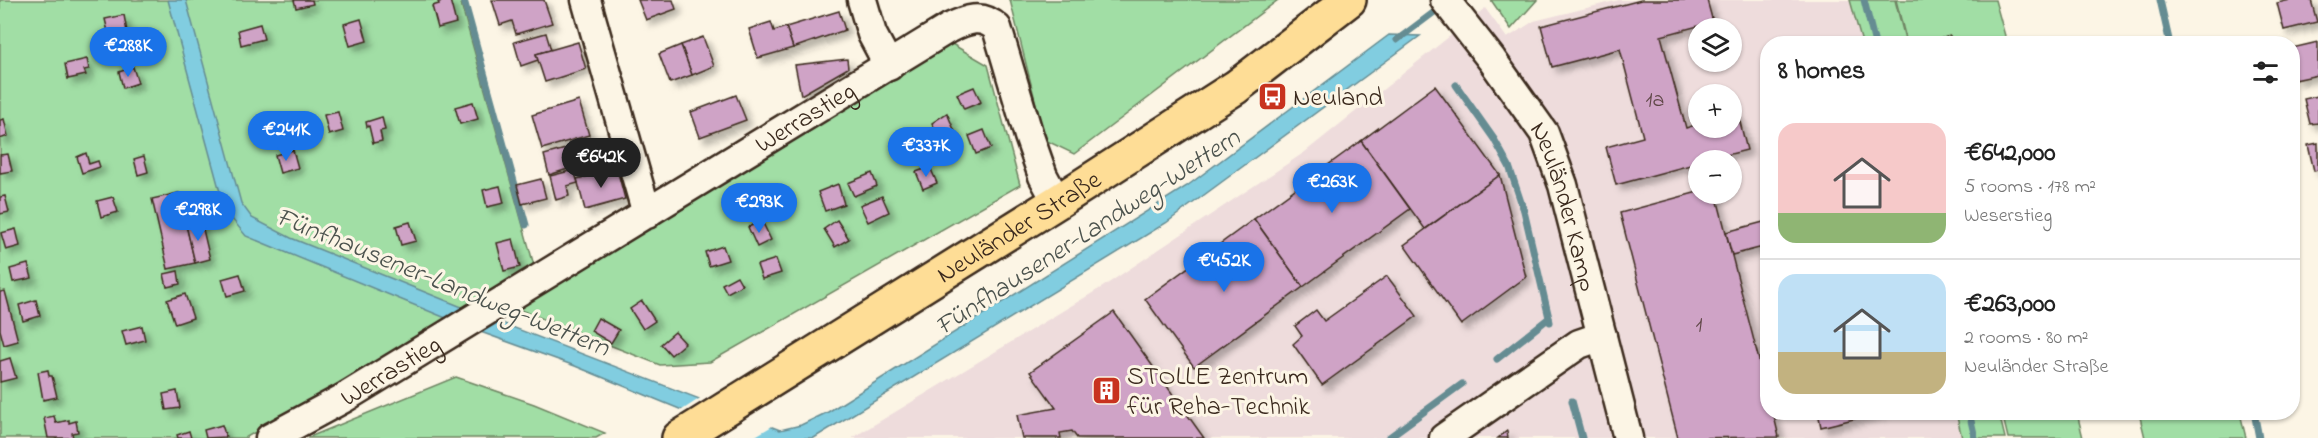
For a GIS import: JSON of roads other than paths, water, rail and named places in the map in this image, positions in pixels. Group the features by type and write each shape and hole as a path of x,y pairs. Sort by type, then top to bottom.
{"main road":[{"name":"Neuländer Straße","path":"685,434 1057,202 1236,87 1349,0"}],"street":[{"path":"586,0 647,214"},
{"path":"862,0 872,34 889,66"},
{"name":"Neuländer Kamp","path":"1445,0 1528,108 1544,133 1565,194 1628,438"},
{"name":"Werrastieg","path":"270,438 344,398 889,66 959,24 973,19 991,22 1000,35 1029,136 1043,176 1057,202"},
{"path":"1444,438 1579,344 1602,336"}],"water":[{"path":"168,0 186,0 241,203 252,218 291,238 494,320 780,430 801,425 828,412 1187,186 1389,35 1420,36 1166,223 814,438 750,438 575,366 475,330 246,236 227,213 220,192"}],"waterway":[{"path":"464,0 526,225"},
{"path":"1864,0 1873,36"},
{"path":"2160,0 2168,36"},
{"name":"Fünfhausener-Landweg-Wettern","path":"1397,40 1441,7"},
{"path":"1456,85 1494,139 1509,166 1524,211 1550,322"},
{"path":"1497,359 1549,318"},
{"path":"1388,438 1462,384"},
{"path":"1572,401 1582,438"},
{"path":"1971,420 1975,438"},
{"path":"2256,420 2259,438"}],"place":[{"name":"Neuland","path":"1272,96"},
{"name":"STOLLE Zentrum für Reha-Technik","path":"1106,390"}]}
